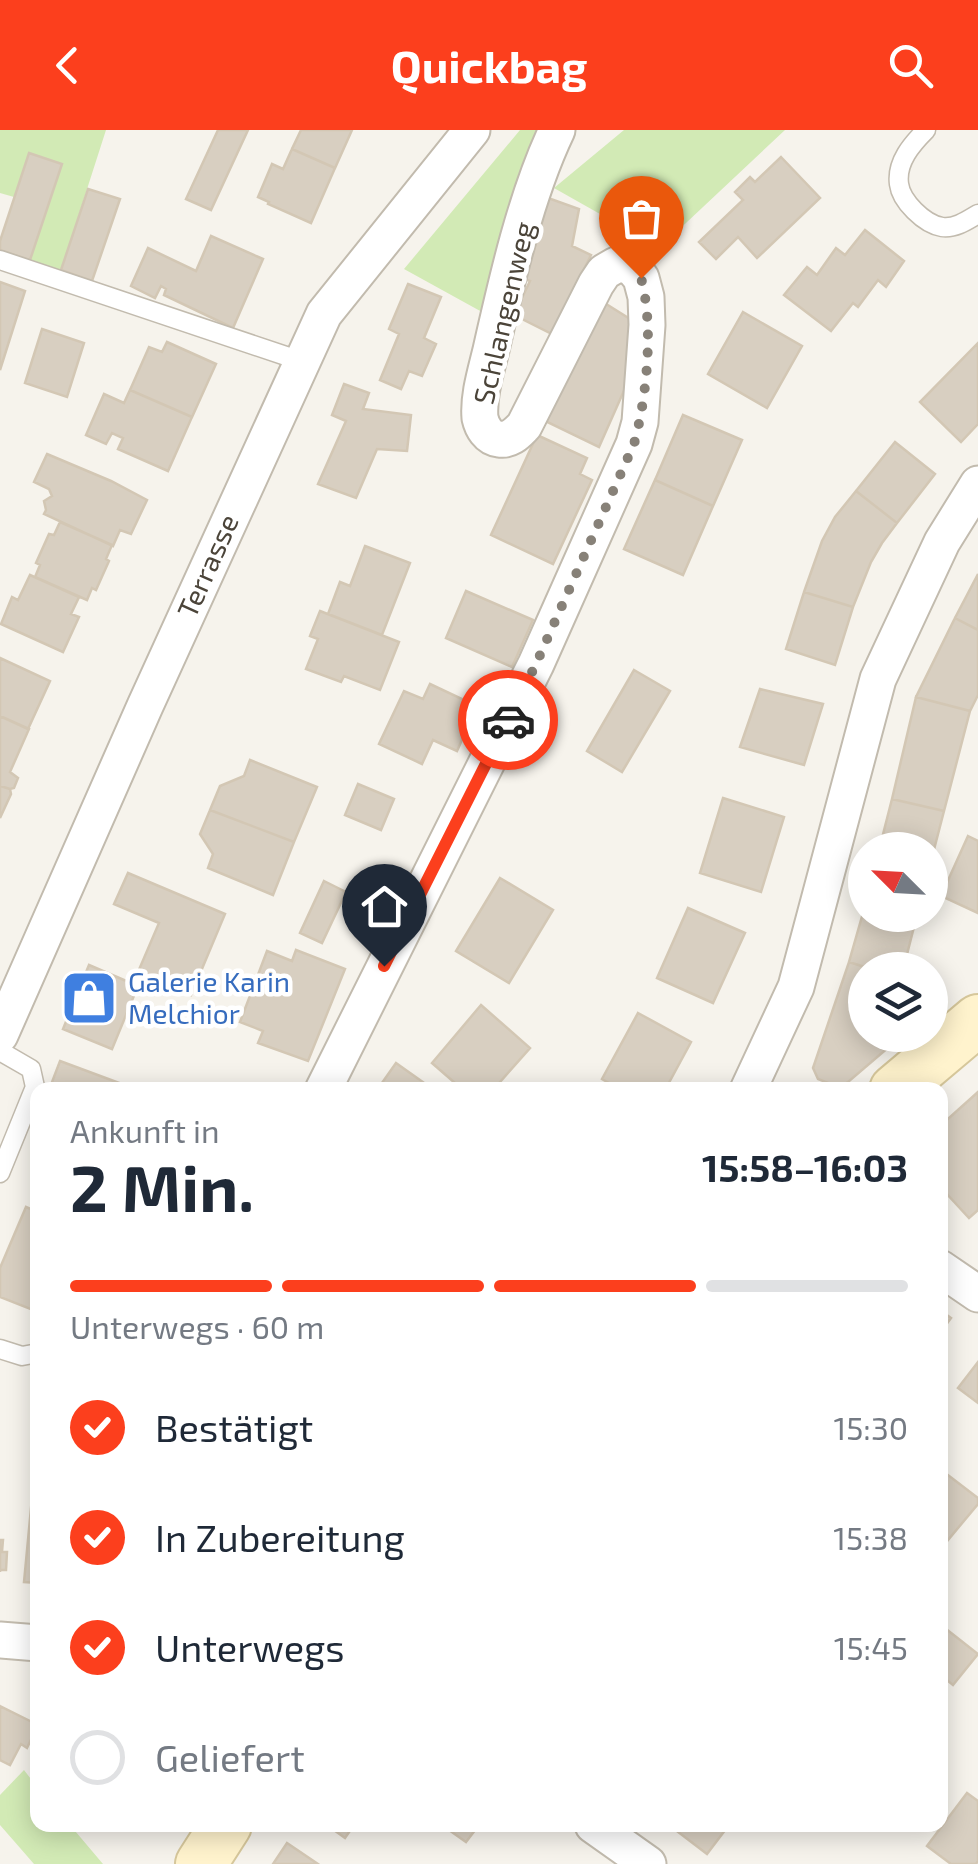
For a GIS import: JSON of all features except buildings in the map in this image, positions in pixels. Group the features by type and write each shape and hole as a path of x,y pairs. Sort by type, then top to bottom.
{"main road":[{"path":"904,1082 978,1020"},
{"path":"201,1864 222,1832"}],"street":[{"name":"Terrasse","path":"0,1035 324,314 472,130"},
{"name":"Schlangenweg","path":"327,1082 536,664 640,422 646,362 646,297 641,278 630,265 616,265 604,272 596,284 524,426 513,437 498,439 486,433 480,421 484,380 504,289 544,158 557,130"},
{"path":"752,1082 796,987 878,679 942,542 978,484"},
{"path":"948,1273 978,1294"},
{"path":"0,1640 30,1642"},
{"path":"603,1832 648,1864"}],"lane":[{"path":"926,130 908,148 900,168 898,185 909,205 941,227 959,224 978,214"},
{"path":"0,260 302,361"},
{"path":"0,1051 32,1068 35,1082"},
{"path":"0,1173 30,1101"},
{"path":"0,1349 30,1354"}],"green space":[{"path":"0,130 106,130 61,270 30,260 61,164 29,153 14,197 0,193"},
{"path":"520,130 543,130 482,312 404,269"},
{"path":"624,130 785,130 654,253 623,227 554,188"},
{"path":"24,1770 30,1778 30,1832 76,1832 103,1864 34,1864 0,1825 0,1795"}],"way so far":[{"path":"508,720 634,444 646,362 646,297 641,278"}],"place":[{"name":"Galerie Karin Melchior","path":"89,998"}],"route":[{"path":"384,966 508,720"}]}
